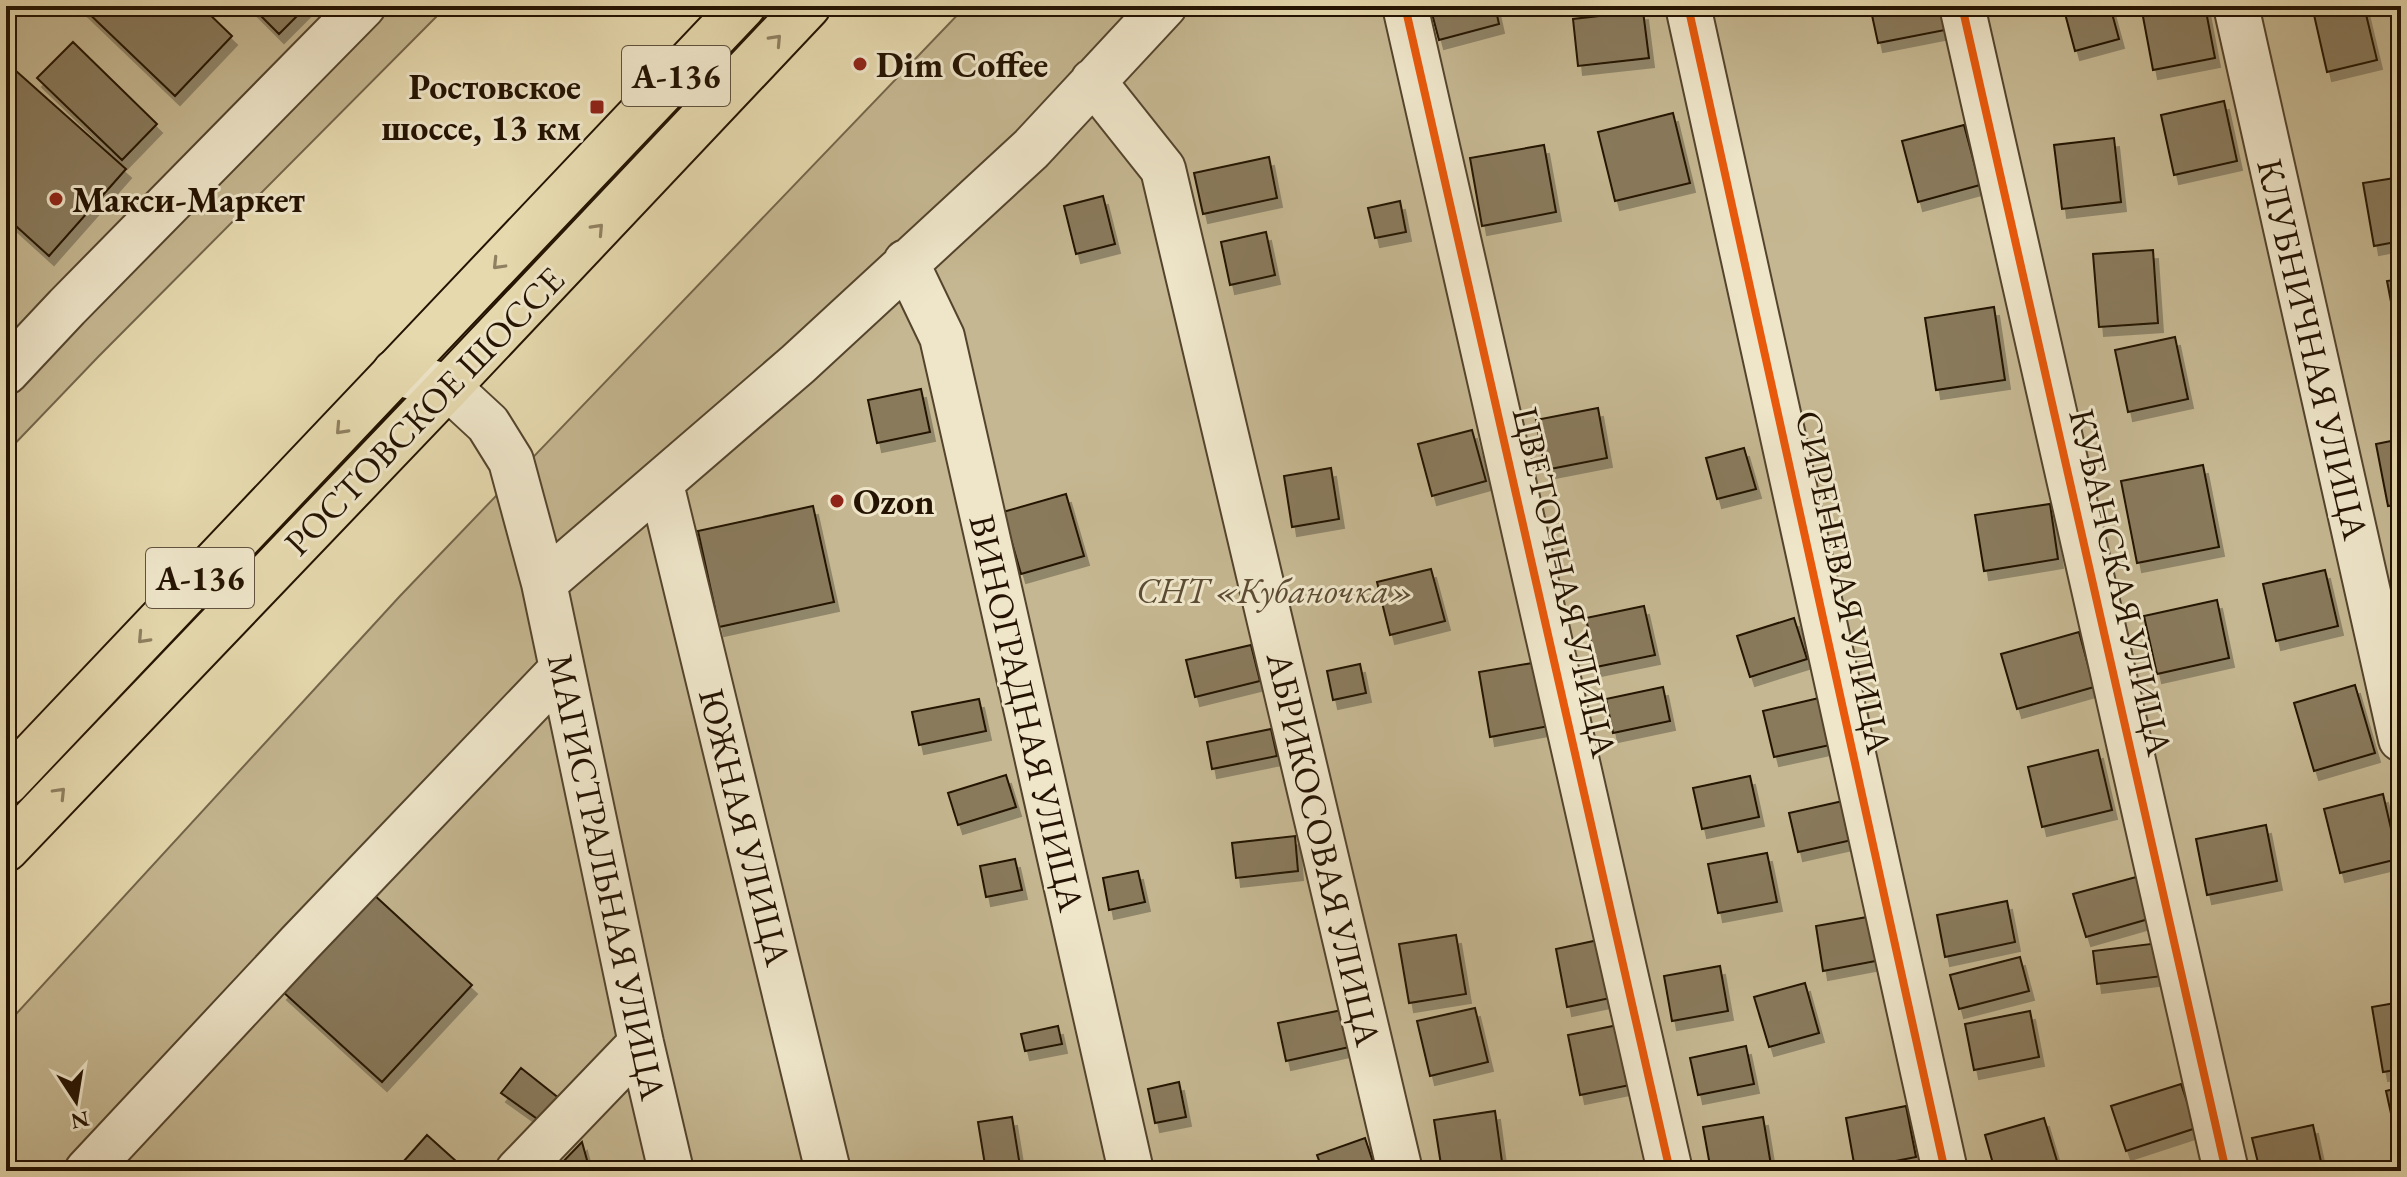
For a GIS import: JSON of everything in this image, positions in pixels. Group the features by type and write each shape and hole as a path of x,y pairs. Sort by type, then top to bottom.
{"highway":[{"name":"РОСТОВСКОЕ ШОССЕ","path":"6,783 743,6"},
{"name":"РОСТОВСКОЕ ШОССЕ","path":"6,849 808,6"}],"street":[{"path":"6,372 363,6"},
{"path":"544,583 798,364 1031,149 1164,6"},
{"name":"ЦВЕТОЧНАЯ УЛИЦА","path":"1405,6 1670,1171"},
{"name":"СИРЕНЕВАЯ УЛИЦА","path":"1688,6 1945,1171"},
{"name":"КУБАНСКАЯ УЛИЦА","path":"1962,6 2226,1171"},
{"name":"КЛУБНИЧНАЯ УЛИЦА","path":"2236,6 2401,739"},
{"name":"АБРИКОСОВАЯ УЛИЦА","path":"1093,81 1163,169 1400,1171"},
{"name":"ВИНОГРАДНАЯ УЛИЦА","path":"906,262 942,337 1131,1171"},
{"path":"395,372 448,387"},
{"name":"МАГИСТРАЛЬНАЯ УЛИЦА","path":"448,387 488,424 511,461 544,583 671,1171"},
{"name":"ЮЖНАЯ УЛИЦА","path":"661,484 828,1171"},
{"path":"87,1171 562,669"},
{"path":"518,1171 641,1043"}],"green space":[{"path":"6,6 447,6 6,453"},
{"name":"СНТ «Кубаночка»","path":"966,6 2401,6 2401,1171 6,1171 6,1025 400,596"}],"building":[{"path":"81,6 201,6 232,36 175,96"},
{"path":"251,6 307,6 279,34"},
{"path":"1430,6 1495,6 1499,24 1439,40"},
{"path":"1870,6 1941,6 1945,30 1878,43"},
{"path":"2063,6 2110,6 2119,39 2075,51"},
{"path":"2141,6 2205,6 2215,58 2153,70"},
{"path":"2312,6 2364,6 2377,60 2327,72"},
{"path":"1643,11 1649,58 1578,66 1573,19"},
{"path":"73,42 157,124 122,160 37,78"},
{"path":"6,62 126,169 49,256 6,217"},
{"path":"2224,101 2237,161 2174,175 2161,115"},
{"path":"1673,113 1690,183 1615,201 1598,132"},
{"path":"1964,125 1980,185 1918,202 1902,141"},
{"path":"2114,138 2121,202 2062,209 2054,145"},
{"path":"1544,145 1556,212 1482,226 1470,158"},
{"path":"1269,157 1277,198 1203,214 1194,173"},
{"path":"2401,177 2401,241 2374,246 2363,183"},
{"path":"1103,196 1115,244 1076,254 1064,206"},
{"path":"1400,201 1406,232 1375,238 1368,208"},
{"path":"1266,232 1275,275 1230,285 1221,242"},
{"path":"2153,250 2158,323 2099,327 2093,254"},
{"path":"2401,279 2401,338 2398,338 2387,281"},
{"path":"1994,307 2005,380 1936,390 1925,318"},
{"path":"2175,337 2188,399 2128,412 2115,350"},
{"path":"921,389 930,432 877,443 868,400"},
{"path":"1598,408 1607,458 1545,470 1536,420"},
{"path":"1472,430 1486,481 1432,496 1418,444"},
{"path":"2401,439 2401,504 2388,506 2376,444"},
{"path":"1744,448 1756,489 1717,499 1706,458"},
{"path":"2203,465 2219,547 2137,563 2121,481"},
{"path":"1331,468 1339,519 1292,527 1284,476"},
{"path":"1066,494 1084,556 1021,574 1003,512"},
{"path":"2050,504 2058,559 1984,571 1975,515"},
{"path":"813,506 834,602 719,627 698,531"},
{"path":"1431,569 1445,621 1390,635 1377,582"},
{"path":"2325,570 2338,626 2276,641 2263,584"},
{"path":"2217,600 2229,658 2157,674 2144,616"},
{"path":"1644,606 1655,655 1596,667 1586,618"},
{"path":"1794,618 1807,659 1750,677 1737,636"},
{"path":"2079,632 2094,687 2017,709 2001,654"},
{"path":"1251,645 1260,681 1195,697 1186,660"},
{"path":"1538,662 1549,726 1490,737 1479,672"},
{"path":"1360,664 1366,693 1333,700 1327,671"},
{"path":"2355,685 2375,753 2314,771 2294,703"},
{"path":"1663,687 1670,721 1613,733 1606,699"},
{"path":"1819,698 1830,745 1774,757 1763,711"},
{"path":"979,699 986,731 919,745 912,712"},
{"path":"1271,729 1277,756 1212,769 1207,742"},
{"path":"2098,750 2112,810 2042,827 2028,767"},
{"path":"1006,775 1016,807 958,825 948,793"},
{"path":"1750,776 1759,817 1702,829 1693,788"},
{"path":"2383,794 2398,859 2340,873 2324,809"},
{"path":"1843,801 1852,840 1798,852 1789,813"},
{"path":"2266,825 2277,881 2207,895 2196,839"},
{"path":"1295,836 1298,871 1236,878 1232,843"},
{"path":"1767,853 1777,902 1718,913 1708,864"},
{"path":"1015,859 1022,890 986,897 980,866"},
{"path":"1138,871 1145,902 1109,910 1103,878"},
{"path":"2140,876 2152,918 2086,937 2073,894"},
{"path":"372,893 472,985 382,1082 282,991"},
{"path":"2007,901 2015,942 1945,957 1937,915"},
{"path":"1873,916 1881,960 1823,971 1816,926"},
{"path":"1456,935 1466,994 1409,1003 1399,944"},
{"path":"1603,939 1615,997 1567,1007 1556,949"},
{"path":"2159,943 2163,976 2097,984 2093,951"},
{"path":"2020,957 2029,991 1959,1009 1950,975"},
{"path":"1720,966 1728,1011 1672,1021 1664,976"},
{"path":"1805,983 1819,1033 1769,1047 1754,997"},
{"path":"2401,1002 2401,1069 2383,1072 2372,1007"},
{"path":"1475,1008 1488,1062 1430,1076 1417,1021"},
{"path":"1347,1009 1354,1046 1286,1061 1278,1023"},
{"path":"2030,1011 2039,1057 1974,1070 1965,1024"},
{"path":"1618,1025 1630,1085 1580,1095 1568,1035"},
{"path":"1058,1026 1062,1044 1025,1051 1021,1034"},
{"path":"1746,1046 1754,1084 1698,1095 1690,1058"},
{"path":"521,1068 560,1099 543,1123 501,1093"},
{"path":"1179,1082 1186,1117 1155,1123 1148,1089"},
{"path":"2181,1084 2196,1128 2126,1151 2111,1106"},
{"path":"2401,1087 2401,1145 2398,1145 2386,1091"},
{"path":"1906,1106 1916,1157 1855,1169 1846,1118"},
{"path":"1495,1111 1503,1169 1442,1171 1434,1120"},
{"path":"1012,1117 1020,1166 986,1171 978,1122"},
{"path":"1763,1117 1772,1171 1711,1171 1703,1127"},
{"path":"2044,1118 2060,1171 1995,1171 1985,1135"},
{"path":"2313,1125 2323,1171 2260,1171 2252,1138"},
{"path":"427,1135 467,1171 395,1171"},
{"path":"1365,1138 1376,1171 1323,1171 1317,1155"},
{"path":"582,1142 590,1171 554,1171"}],"cycle path":[{"path":"1405,6 1670,1171"},
{"path":"1688,6 1945,1171"},
{"path":"1962,6 2226,1171"}],"place":[{"name":"Dim Coffee","path":"860,64"},
{"name":"Ростовское шоссе, 13 км","path":"597,107"},
{"name":"Макси-Маркет","path":"56,199"},
{"name":"Ozon","path":"837,501"}]}
